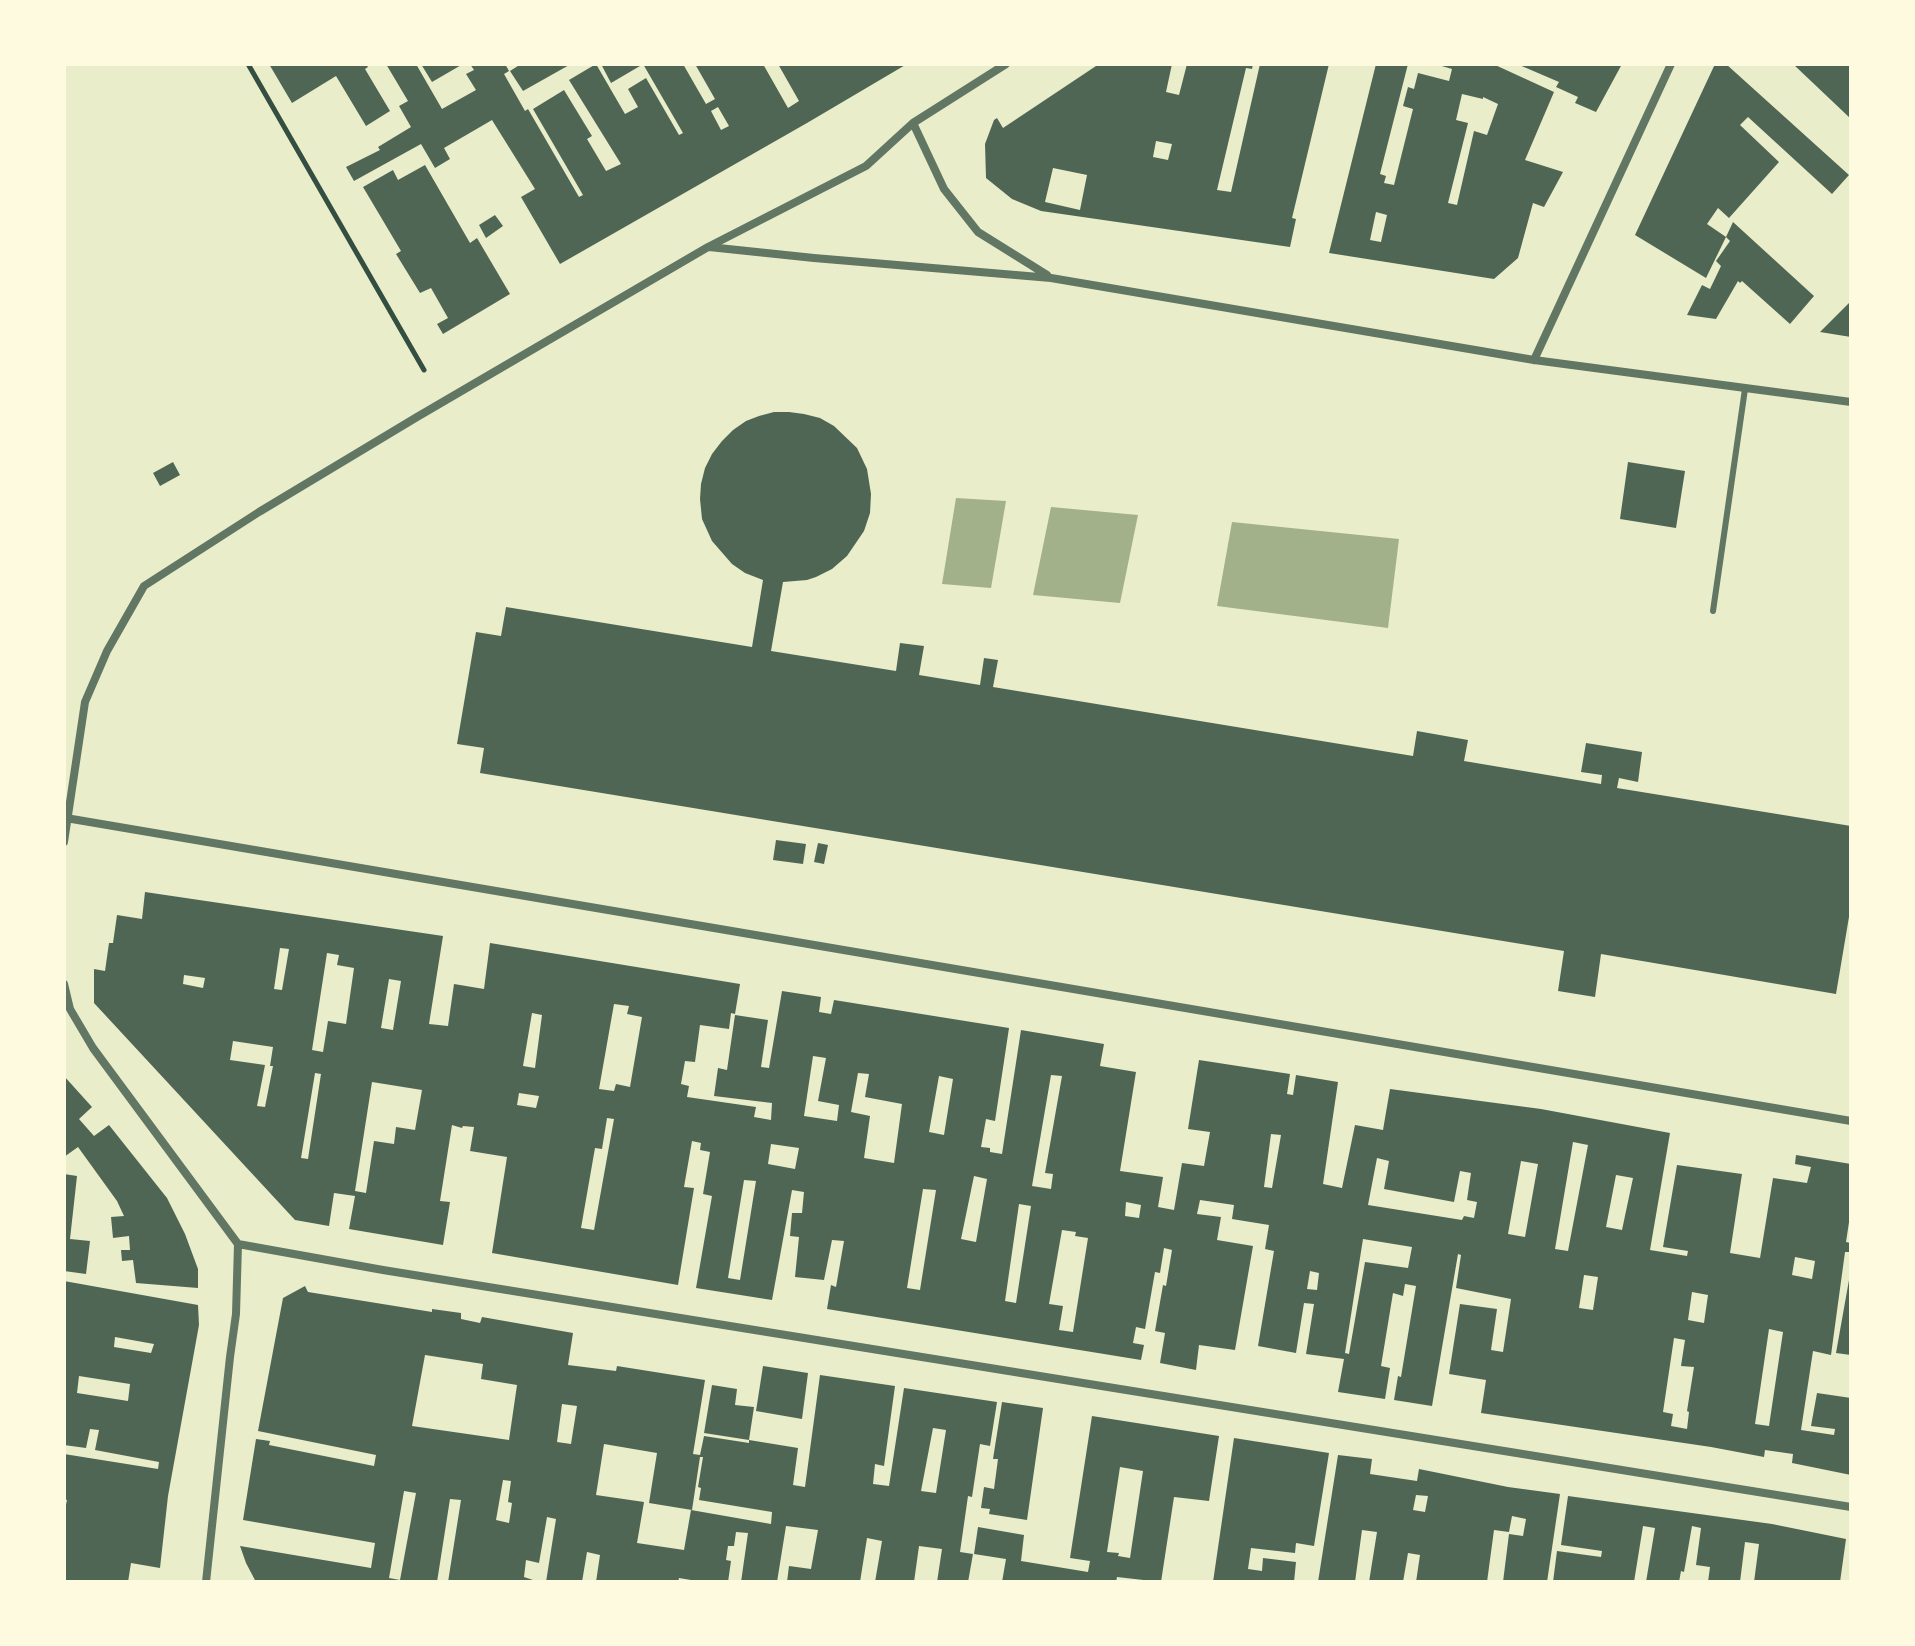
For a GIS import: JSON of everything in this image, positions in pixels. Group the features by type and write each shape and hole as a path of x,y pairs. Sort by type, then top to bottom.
{"street":[{"path":"64,842 85,702 107,651 144,586 272,504 708,247 866,166 913,123 1006,64"},
{"path":"1534,360 1671,64"},
{"path":"913,123 944,189 978,232 1051,278"},
{"path":"708,247 1051,278 1534,360 1851,402"},
{"path":"66,818 1851,1121"},
{"path":"64,984 70,1009 93,1048 238,1244 236,1314 206,1582"},
{"path":"238,1244 1851,1507"}],"lane":[{"path":"1713,611 1745,389"}],"path":[{"path":"248,64 424,370"}],"shaded area":[{"path":"956,498 1006,501 991,588 942,584"},
{"path":"1051,507 1138,515 1120,603 1033,595"},
{"path":"1232,522 1399,539 1388,628 1217,606"}],"building":[{"path":"269,64 366,64 368,67 365,69 390,111 366,126 336,76 292,103"},
{"path":"386,64 416,64 442,109 476,90 466,74 474,70 470,64 505,64 509,71 504,74 579,197 583,195 533,109 564,90 592,136 587,139 606,171 621,164 569,80 596,64 625,114 638,107 628,89 646,78 679,135 683,133 643,64 683,64 706,104 715,99 695,64 763,64 788,108 799,101 778,64 907,64 560,264 521,197 535,189 492,120 444,148 450,159 435,168 421,144 354,181 346,167 380,150 378,147 411,127 399,106 408,101","holes":["718,107 729,126 721,130 711,111"]},
{"path":"421,64 463,64 432,82"},
{"path":"521,64 571,64 523,91 510,71"},
{"path":"601,64 639,64 640,66 611,83"},
{"path":"1099,64 1172,64 1166,92 1179,95 1187,64 1253,64 1252,69 1246,68 1217,190 1231,192 1260,64 1329,64 1292,218 1296,219 1290,247 1041,211 1012,199 986,178 985,144 994,120 997,118 1003,128","holes":["1156,141 1172,144 1168,160 1153,157","1053,168 1087,175 1080,210 1045,202"]},
{"path":"1376,64 1408,64 1380,174 1386,176 1384,183 1394,185 1413,109 1403,106 1408,87 1414,89 1418,73 1449,81 1452,69 1435,64 1493,64 1554,92 1525,160 1563,172 1544,207 1533,203 1518,258 1494,279 1329,253","holes":["1462,94 1483,97 1498,104 1487,135 1474,131 1457,205 1448,203 1468,123 1456,120","1376,212 1387,215 1381,242 1370,240"]},
{"path":"1517,64 1622,64 1596,112 1575,103 1578,97 1556,87 1559,82"},
{"path":"1715,64 1726,64 1849,175 1832,194 1748,117 1740,125 1779,162 1729,218 1718,208 1707,224 1726,237 1706,278 1635,235"},
{"path":"1793,64 1851,64 1851,119"},
{"path":"425,165 470,243 477,238 510,294 443,334 437,324 448,318 431,288 420,293 396,254 401,251 363,187 393,170 398,180"},
{"path":"495,215 503,226 486,238 479,225"},
{"path":"1733,222 1814,296 1790,324 1742,281 1738,281 1716,319 1687,315 1702,285 1710,289 1721,266 1716,261 1730,241 1726,237"},
{"path":"1851,301 1851,337 1820,332"},
{"path":"774,412 804,414 834,426 857,448 867,469 871,494 870,513 864,531 847,556 816,577 783,582 771,651 896,671 900,643 924,646 919,675 980,685 984,658 998,660 993,687 1413,756 1417,731 1468,740 1464,761 1601,784 1602,775 1581,772 1586,743 1642,752 1638,782 1619,778 1617,788 1851,826 1851,905 1836,994 1601,954 1595,997 1558,991 1564,951 480,773 484,748 457,744 476,632 501,636 506,607 752,647 763,580 732,564 712,541 702,519 701,484 712,454 733,430 746,421"},
{"path":"173,462 180,475 160,486 153,473"},
{"path":"1628,462 1685,471 1676,528 1620,519"},
{"path":"776,840 806,844 803,864 773,860"},
{"path":"818,843 828,845 824,864 814,862"},
{"path":"145,892 443,936 429,1024 448,1026 454,984 484,989 490,943 740,984 729,1029 700,1025 695,1062 685,1061 681,1084 689,1086 687,1097 756,1107 754,1117 771,1120 772,1103 714,1096 718,1068 727,1070 735,1015 768,1020 761,1067 769,1068 782,991 821,997 819,1012 831,1014 834,1000 1009,1028 995,1121 986,1119 981,1147 1002,1154 1021,1030 1104,1044 1100,1066 1136,1072 1120,1171 1163,1177 1158,1207 1174,1210 1182,1163 1204,1166 1210,1132 1188,1129 1199,1060 1290,1074 1287,1094 1293,1095 1296,1075 1338,1082 1323,1184 1342,1188 1355,1125 1383,1130 1390,1089 1541,1109 1670,1133 1650,1250 1687,1256 1688,1251 1663,1247 1677,1165 1742,1174 1730,1253 1760,1258 1773,1178 1807,1183 1811,1167 1795,1164 1796,1155 1851,1164 1851,1209 1846,1242 1851,1243 1851,1252 1845,1252 1831,1355 1813,1351 1801,1430 1834,1435 1835,1429 1811,1426 1817,1393 1851,1398 1851,1475 1792,1463 1793,1454 1765,1450 1764,1457 1481,1413 1486,1380 1449,1374 1460,1304 1497,1309 1491,1350 1503,1352 1511,1299 1456,1288 1461,1255 1458,1254 1432,1406 1394,1400 1398,1376 1401,1377 1416,1286 1405,1284 1403,1296 1393,1293 1381,1366 1390,1368 1385,1399 1338,1392 1344,1359 1306,1354 1314,1304 1304,1303 1296,1353 1258,1346 1274,1251 1265,1249 1269,1225 1232,1219 1234,1205 1200,1200 1197,1214 1221,1217 1217,1240 1253,1246 1235,1350 1199,1345 1196,1370 1160,1363 1165,1333 1155,1331 1172,1250 1164,1248 1160,1273 1155,1272 1145,1329 1136,1327 1133,1343 1144,1345 1141,1360 827,1309 831,1285 836,1287 844,1241 832,1240 824,1280 795,1277 799,1237 790,1236 792,1213 802,1213 804,1192 792,1190 772,1300 696,1288 712,1196 703,1194 710,1152 700,1150 701,1143 692,1141 684,1187 694,1188 678,1285 492,1253 507,1157 470,1151 474,1127 452,1125 440,1201 450,1202 443,1245 349,1229 355,1196 334,1193 329,1226 295,1220 94,1003 94,969 105,971 117,915 142,919","holes":["280,948 289,949 282,990 274,989","327,953 339,955 337,965 354,968 346,1024 328,1021 323,1052 312,1050","184,975 205,978 203,988 183,984","389,979 401,981 393,1030 381,1028","614,1004 629,1006 627,1014 642,1017 630,1087 616,1084 614,1091 599,1089","532,1013 542,1015 535,1068 523,1066","233,1041 273,1047 270,1066 273,1066 265,1107 257,1106 265,1065 230,1060","813,1056 826,1058 818,1101 839,1105 837,1121 804,1116","315,1073 321,1074 308,1159 301,1158","858,1073 869,1074 865,1097 902,1104 894,1163 864,1158 870,1116 851,1112","1051,1075 1062,1076 1045,1173 1053,1174 1051,1189 1032,1186","939,1076 953,1079 944,1135 929,1132","372,1082 422,1090 415,1130 396,1127 394,1144 374,1141 366,1193 355,1191","519,1093 539,1096 536,1108 517,1105","607,1118 614,1119 594,1230 581,1228 595,1148 602,1149","1271,1134 1281,1135 1272,1188 1264,1187","1573,1142 1588,1145 1568,1251 1555,1249","771,1144 799,1148 795,1169 768,1164","1377,1158 1389,1161 1384,1189 1454,1202 1460,1171 1471,1173 1467,1200 1477,1202 1474,1218 1464,1216 1462,1220 1368,1205","1521,1161 1538,1164 1525,1237 1508,1234","1616,1175 1633,1178 1622,1230 1606,1227","974,1176 987,1179 976,1242 961,1239","744,1180 756,1181 740,1280 728,1278","923,1189 936,1190 920,1290 907,1288","1126,1202 1141,1205 1139,1218 1125,1216","1019,1204 1031,1206 1016,1303 1005,1301","1062,1230 1088,1238 1073,1332 1059,1330 1063,1306 1049,1304","1363,1239 1412,1247 1408,1268 1365,1262 1349,1354 1345,1353","1795,1257 1815,1261 1812,1279 1792,1275","1310,1271 1319,1273 1317,1290 1307,1289","1584,1275 1598,1277 1593,1310 1579,1308","1692,1292 1708,1295 1704,1323 1688,1320","1769,1329 1783,1332 1769,1426 1755,1424","1674,1338 1685,1340 1681,1366 1694,1367 1687,1429 1671,1426 1673,1414 1663,1412"]},
{"path":"64,1076 92,1107 79,1119 94,1136 109,1125 167,1198 198,1269 198,1288 136,1283 133,1260 122,1261 121,1250 130,1250 129,1236 113,1238 111,1217 124,1216 117,1201 78,1147 64,1157"},
{"path":"64,1174 77,1176 70,1239 90,1241 86,1274 64,1271"},
{"path":"1851,1280 1851,1355 1836,1353"},
{"path":"64,1281 198,1305 199,1325 168,1496 160,1568 131,1563 128,1582 64,1582 64,1513 67,1500 64,1499 64,1454 158,1469 159,1462 95,1450 99,1430 90,1429 86,1448 64,1445","holes":["115,1337 154,1344 151,1353 114,1347","79,1376 130,1384 128,1401 77,1393"]},
{"path":"305,1286 308,1292 432,1312 432,1309 461,1313 461,1319 480,1323 482,1317 573,1333 568,1365 616,1371 617,1366 705,1380 693,1454 700,1455 704,1436 798,1448 793,1485 805,1487 820,1375 895,1386 884,1466 875,1464 873,1484 889,1486 904,1388 997,1402 990,1446 980,1444 972,1497 968,1496 960,1552 973,1554 968,1582 937,1582 942,1549 919,1546 914,1582 875,1582 882,1541 867,1538 860,1582 787,1582 789,1566 811,1569 818,1530 786,1526 777,1582 741,1582 748,1533 736,1532 734,1546 728,1546 726,1560 731,1561 728,1582 679,1578 678,1582 596,1582 600,1555 587,1552 582,1582 546,1582 556,1519 547,1517 539,1563 526,1560 524,1577 539,1582 448,1582 461,1500 450,1499 437,1582 256,1582 240,1546 371,1568 375,1543 243,1520 256,1439 270,1441 269,1445 374,1466 376,1455 258,1431 283,1298","holes":["425,1355 483,1364 481,1379 517,1385 509,1440 412,1426","562,1404 577,1406 571,1444 557,1442","933,1428 946,1430 936,1493 921,1491","604,1444 657,1453 649,1503 692,1510 700,1457 703,1457 699,1500 772,1512 771,1524 691,1510 684,1550 637,1543 644,1502 596,1495","503,1480 511,1481 509,1523 496,1520","404,1491 416,1493 400,1580 389,1578"]},
{"path":"763,1366 808,1373 802,1419 756,1411"},
{"path":"712,1385 737,1389 735,1405 754,1407 749,1440 704,1433"},
{"path":"1002,1402 1043,1408 1027,1520 989,1514 990,1509 981,1508 984,1487 994,1489 998,1459 993,1459"},
{"path":"1092,1416 1219,1436 1209,1501 1174,1497 1161,1582 1117,1577 1116,1582 1002,1582 1006,1559 974,1554 978,1527 1024,1535 1021,1561 1088,1572 1090,1561 1070,1558","holes":["1120,1467 1143,1471 1130,1558 1107,1552"]},
{"path":"1234,1438 1329,1453 1314,1546 1296,1543 1295,1553 1251,1548 1248,1569 1262,1571 1263,1558 1296,1562 1294,1582 1213,1582"},
{"path":"1338,1455 1372,1459 1370,1474 1417,1481 1419,1469 1560,1494 1547,1582 1503,1582 1509,1534 1523,1536 1526,1519 1512,1516 1509,1532 1494,1530 1487,1582 1416,1582 1420,1555 1408,1553 1403,1582 1369,1582 1377,1532 1362,1530 1355,1582 1318,1582","holes":["1416,1495 1428,1496 1425,1512 1413,1510"]},
{"path":"1568,1496 1772,1524 1846,1539 1840,1582 1754,1582 1759,1544 1745,1542 1740,1582 1708,1582 1710,1567 1696,1565 1701,1528 1692,1526 1684,1572 1681,1571 1679,1582 1646,1582 1655,1528 1643,1526 1634,1582 1553,1582 1557,1551 1601,1557 1602,1551 1561,1545"}]}
